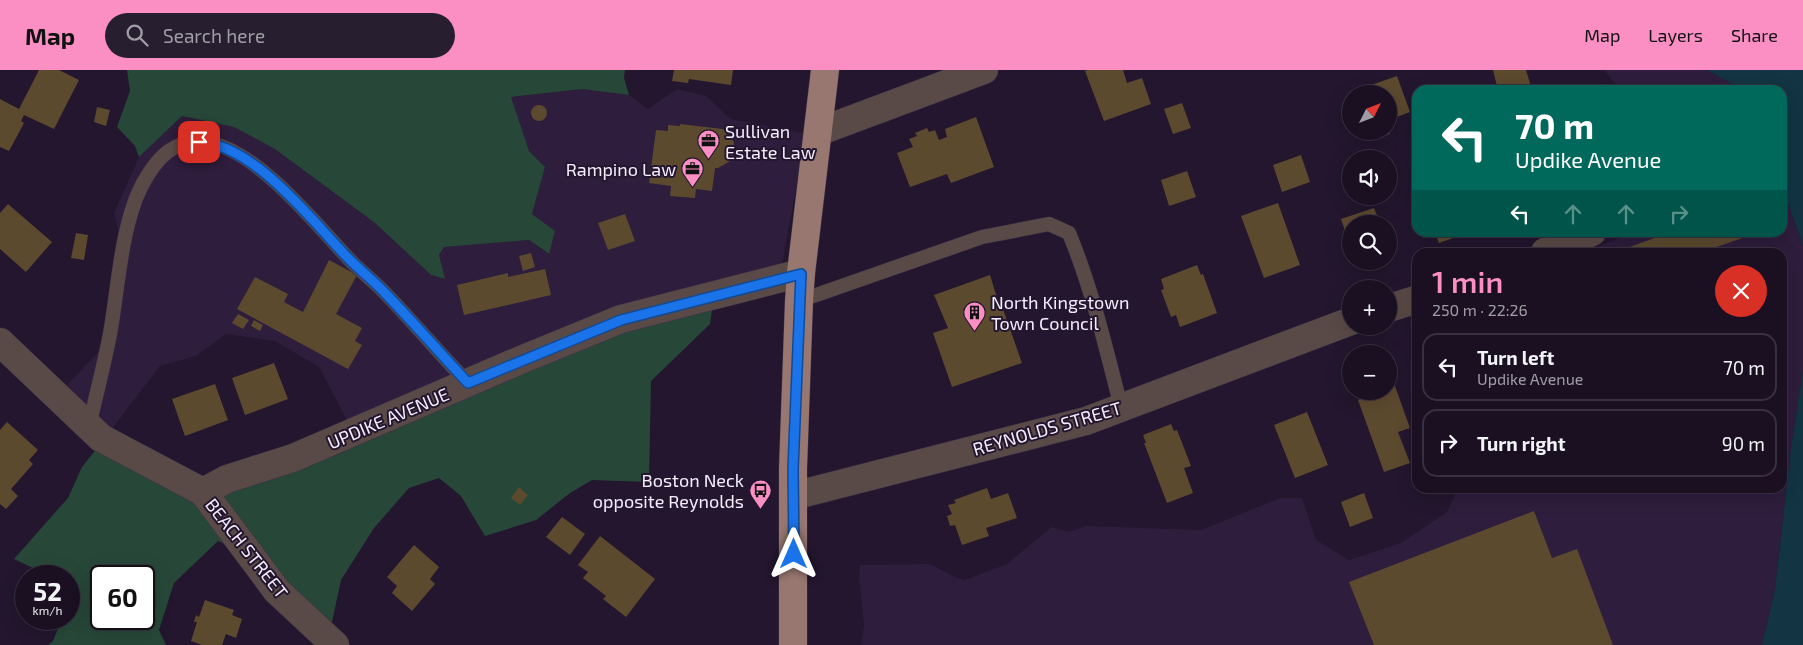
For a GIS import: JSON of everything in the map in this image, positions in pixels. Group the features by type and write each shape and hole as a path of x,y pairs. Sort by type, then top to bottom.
{"main road":[{"path":"793,645 793,496 799,301 825,70"}],"street":[{"path":"818,132 984,70"},
{"path":"1554,248 1580,237"},
{"name":"UPDIKE AVENUE","path":"203,492 227,479 293,458 621,320 801,274"},
{"path":"1397,306 1412,301"},
{"name":"REYNOLDS STREET","path":"793,496 1086,421 1342,324"},
{"path":"0,342 101,438 203,492"},
{"name":"BEACH STREET","path":"203,492 277,591 335,645"}],"lane":[{"path":"89,426 109,335 128,226 140,188 158,160 170,148 184,144 210,143 223,146 261,170 306,212 348,258 385,293 468,383"},
{"path":"799,301 982,238 1049,224 1069,233 1082,264 1121,407"}],"shaded area":[{"path":"1604,70 1707,70 1734,85 1616,85"},
{"path":"582,89 629,95 648,109 677,89 706,96 731,119 803,133 804,145 779,281 351,428 319,367 275,341 226,334 196,356 160,366 105,438 61,391 109,341 124,253 114,213 139,157 182,116 234,127 275,149 375,223 431,275 444,279 439,255 444,247 529,240 548,254 555,231 532,214 545,167 529,151 511,97"},
{"path":"1787,202 1803,246 1803,369 1787,483 1787,248 1594,248 1622,237 1787,237"},
{"path":"1456,493 1786,493 1775,589 1762,645 861,645 864,626 859,577 860,565 930,564 965,580 1007,564 1052,527 1069,532 1086,526 1201,530 1280,498 1302,498 1316,540 1349,560 1401,543 1447,512"}],"green space":[{"path":"127,70 625,70 624,78 629,95 582,89 511,97 529,151 545,167 532,214 555,231 549,254 529,240 444,247 439,255 445,279 431,275 375,223 275,149 234,127 182,116 139,157 135,146 117,127 130,91"},
{"path":"713,303 710,324 651,381 649,482 592,480 570,493 536,520 485,536 461,496 439,478 409,488 374,528 341,580 329,636 226,544 218,541 174,583 159,630 166,645 48,645 53,641 58,630 80,630 80,565 27,565 14,559 68,498 82,467 105,438 170,490 212,478 617,317"}],"water":[{"path":"1707,70 1803,70 1803,246 1787,202 1787,85 1734,85"},
{"path":"1803,369 1803,645 1762,645 1775,589 1791,448"}],"building":[{"path":"39,70 59,70 79,80 54,129 24,115 21,121 24,123 9,151 0,147 0,99 19,109"},
{"path":"674,70 733,70 731,85 689,79 688,83 672,81"},
{"path":"1123,70 1127,83 1142,78 1151,104 1104,121 1085,71"},
{"path":"1493,70 1526,70 1530,85 1497,85"},
{"path":"1397,76 1410,112 1398,117 1398,85 1371,85"},
{"path":"1182,103 1191,128 1173,134 1164,109"},
{"path":"539,105 547,113 539,121 531,113"},
{"path":"97,107 110,110 106,126 94,122"},
{"path":"976,117 994,167 951,183 947,174 910,187 897,153 913,147 909,139 917,136 915,133 927,128 929,132 935,130 939,140 947,137 945,129"},
{"path":"680,124 723,129 734,142 732,160 715,168 712,191 696,189 695,198 670,196 671,186 649,183 656,130 668,131 668,125 680,126"},
{"path":"1301,155 1310,182 1282,192 1273,165"},
{"path":"1187,171 1196,197 1169,206 1161,180"},
{"path":"1278,203 1300,265 1264,278 1241,216"},
{"path":"8,204 52,242 26,272 0,249 0,213"},
{"path":"1374,208 1377,215 1353,215"},
{"path":"625,214 635,241 608,250 598,223"},
{"path":"76,233 88,235 84,260 71,258"},
{"path":"1437,237 1456,237 1439,243"},
{"path":"1657,237 1745,237 1714,248 1627,248"},
{"path":"531,253 535,267 523,271 519,256"},
{"path":"329,260 357,275 336,314 362,328 355,341 362,345 348,369 237,309 255,277 288,294 284,302 303,312"},
{"path":"1197,265 1201,275 1203,274 1217,313 1180,327 1176,315 1171,317 1161,290 1164,289 1161,279"},
{"path":"545,269 551,295 464,315 457,285 508,273 508,277"},
{"name":"North Kingstown Town Council","path":"990,275 999,310 1003,309 1022,363 952,387 933,333 948,328 934,295"},
{"path":"238,314 249,320 243,329 232,323"},
{"path":"254,320 263,325 260,331 251,326"},
{"path":"274,363 288,399 245,415 232,378"},
{"path":"215,384 228,420 185,436 172,399"},
{"path":"1397,392 1410,428 1398,432 1410,463 1384,472 1358,400 1397,400"},
{"path":"1307,412 1328,465 1295,478 1274,425"},
{"path":"7,422 38,450 29,460 33,464 11,489 18,496 6,509 0,504 0,430"},
{"path":"1171,424 1174,431 1177,430 1191,466 1184,468 1193,493 1167,503 1144,443 1146,443 1143,435"},
{"path":"519,487 528,495 520,505 511,498"},
{"path":"987,488 991,499 1008,493 1017,518 986,528 989,536 962,545 955,525 950,526 947,516 952,514 948,505 956,503 954,500"},
{"path":"1364,493 1373,518 1350,527 1341,502"},
{"path":"1534,511 1552,558 1577,549 1613,645 1374,645 1349,582"},
{"path":"562,517 585,534 570,555 546,537"},
{"path":"600,536 655,579 626,617 603,599 606,596 583,578 588,572 578,565"},
{"path":"414,545 439,567 430,579 435,584 412,611 392,593 397,586 387,577"},
{"path":"205,600 234,610 232,615 242,619 236,638 226,634 222,645 202,645 191,641 197,622 194,622 196,615 199,617"}],"place":[{"name":"Sullivan Estate Law","path":"709,160"},
{"name":"Rampino Law","path":"692,188"},
{"name":"North Kingstown Town Council","path":"975,331"},
{"name":"Boston Neck opposite Reynolds","path":"760,509"}],"route":[{"path":"199,142 223,146 261,170 306,212 348,258 385,293 468,383 621,320 801,274 793,469 794,554"}]}
